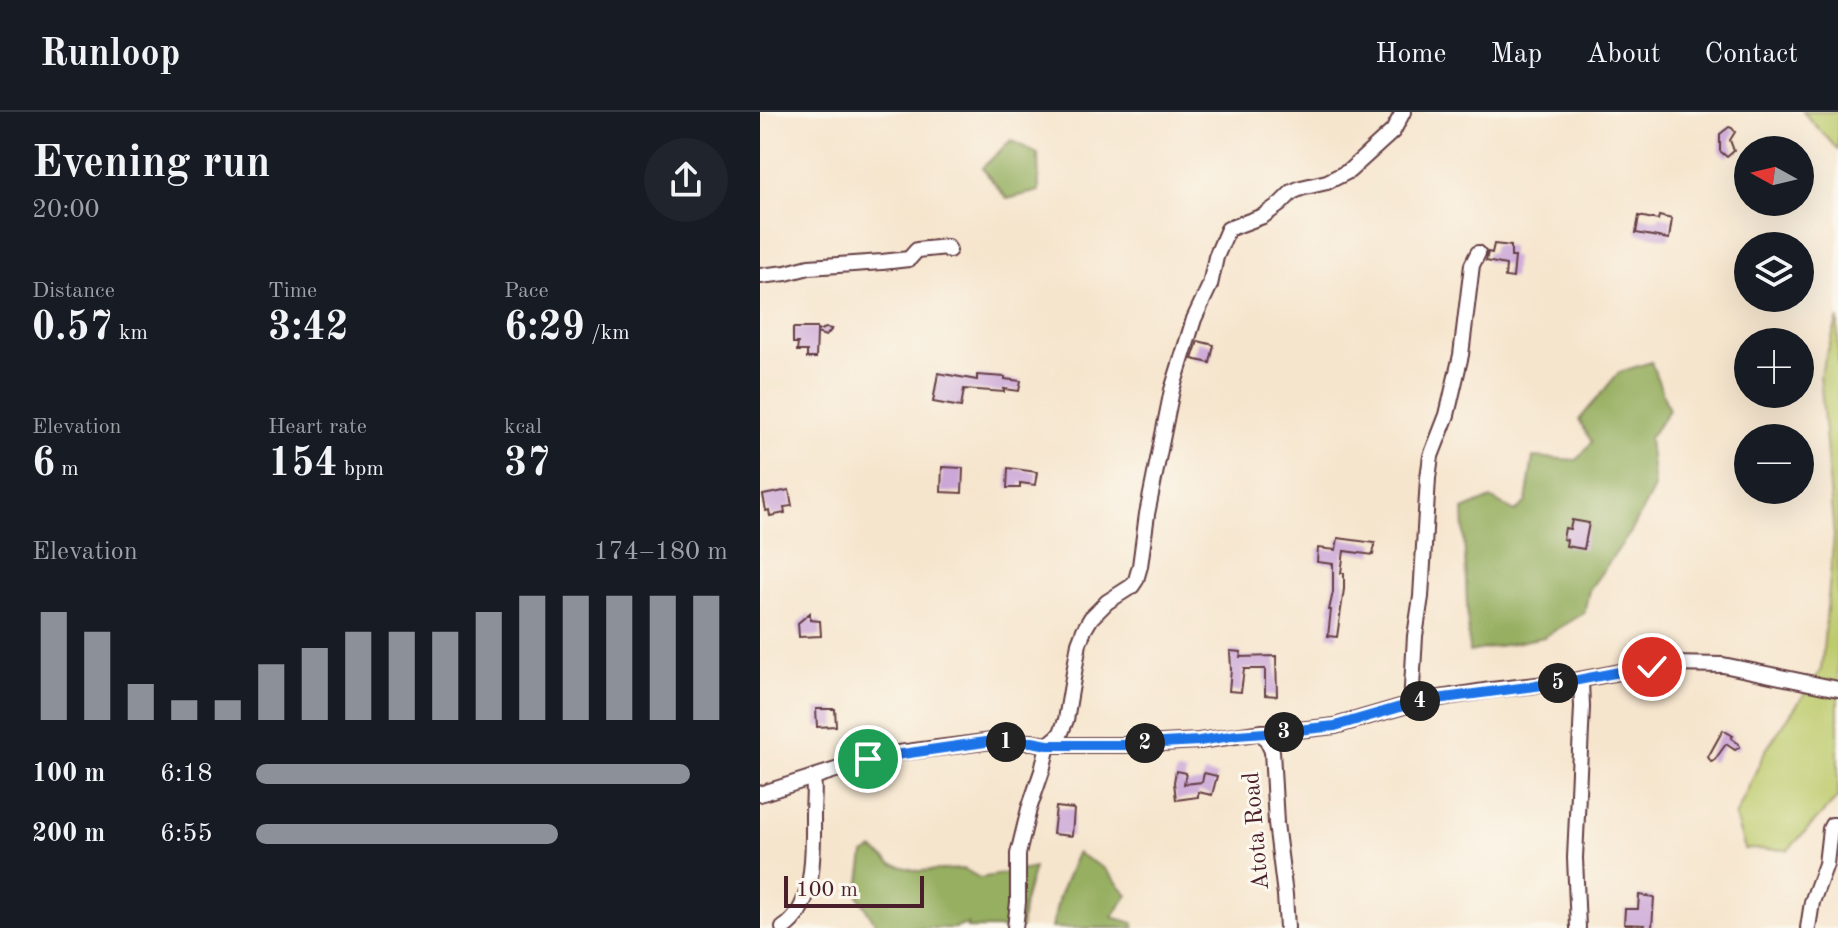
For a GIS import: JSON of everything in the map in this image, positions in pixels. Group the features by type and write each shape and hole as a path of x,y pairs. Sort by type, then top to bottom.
{"street":[{"path":"1015,928 1018,854 1048,745 1060,735 1066,720 1084,630 1107,602 1127,590 1136,580 1172,390 1226,231 1263,216 1292,192 1327,182 1349,171 1393,131 1403,112"},
{"path":"760,276 809,267 909,259 917,250 947,247 949,250"},
{"path":"1411,704 1431,456 1447,415 1461,355 1472,265 1478,253"},
{"path":"760,794 883,755 992,741 1125,745 1199,741 1335,726 1421,701 1581,680 1672,664 1742,669 1838,689"},
{"path":"1578,928 1575,858 1581,680"},
{"name":"Atota Road","path":"1263,732 1272,751 1287,928"},
{"path":"783,928 797,917 814,855 813,777"},
{"path":"1808,928 1812,902 1826,864 1830,829 1832,825 1838,825"}],"green space":[{"path":"1803,112 1838,112 1838,150"},
{"path":"1011,140 1038,154 1039,191 1007,199 982,168"},
{"path":"1838,318 1838,797 1788,850 1745,849 1735,817 1765,751 1821,670 1834,536 1820,375"},
{"path":"1651,362 1669,410 1649,438 1654,488 1631,532 1589,590 1584,613 1544,637 1469,652 1463,510 1491,498 1515,512 1526,502 1533,457 1577,460 1592,442 1579,420 1619,372"},
{"path":"873,849 892,864 918,871 964,869 980,878 1034,868 1024,902 1021,928 967,928 968,924 955,928 878,928 858,895 864,854"},
{"path":"1077,853 1105,869 1128,895 1112,917 1133,923 1134,928 1052,928 1059,896"}],"building":[{"path":"1729,127 1735,132 1730,140 1734,151 1727,157 1720,151 1720,134"},
{"path":"1639,216 1672,219 1669,239 1636,233"},
{"path":"1494,244 1511,246 1511,257 1515,257 1513,278 1505,277 1506,265 1486,261"},
{"path":"793,328 832,329 826,336 817,333 816,358 807,358 807,351 797,351 798,343 793,343"},
{"path":"1198,341 1214,345 1210,363 1192,359"},
{"path":"938,373 977,380 977,375 1021,381 1019,391 964,389 961,407 933,402"},
{"path":"942,467 963,468 962,493 941,492"},
{"path":"1008,468 1037,472 1035,485 1020,483 1020,488 1007,488"},
{"path":"789,490 792,506 784,507 785,513 770,516 763,495"},
{"path":"1572,520 1589,523 1584,549 1566,546 1567,540 1563,539 1565,528 1570,529"},
{"path":"1338,538 1375,543 1373,555 1344,551 1341,573 1344,573 1344,589 1337,637 1328,636 1333,564 1317,562 1318,548 1336,550"},
{"path":"810,613 810,620 820,621 821,636 799,637 798,623"},
{"path":"1230,651 1241,652 1240,657 1276,656 1277,696 1265,695 1265,669 1244,669 1241,692 1229,691"},
{"path":"816,709 835,709 836,726 817,727"},
{"path":"1723,730 1733,736 1731,738 1740,747 1735,750 1726,744 1711,762 1708,757"},
{"path":"1176,771 1186,773 1184,784 1202,782 1204,773 1217,776 1212,795 1198,792 1198,797 1176,800"},
{"path":"1056,807 1074,809 1072,836 1053,834"},
{"path":"1639,895 1654,897 1652,928 1624,924 1625,909 1638,909"}],"route":[{"path":"868,759 992,741 1125,745 1199,741 1335,726 1421,701 1652,667"}]}
